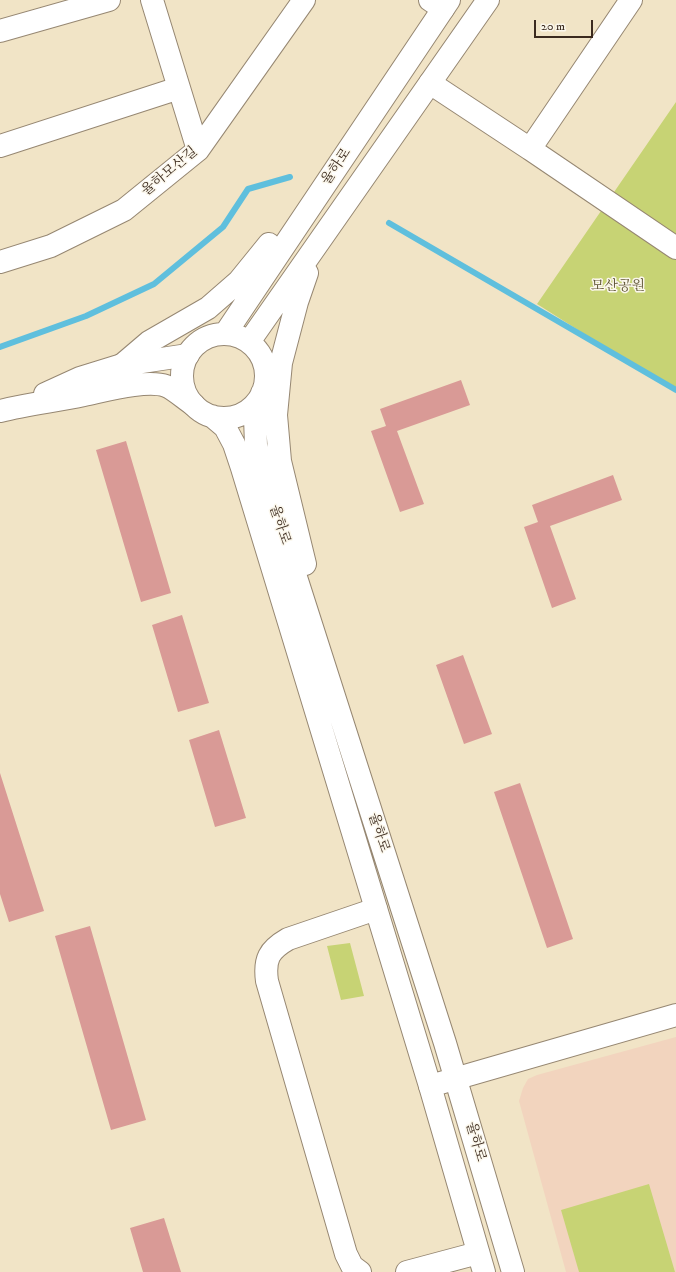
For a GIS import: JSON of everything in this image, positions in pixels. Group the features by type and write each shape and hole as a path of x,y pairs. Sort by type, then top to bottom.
{"main road":[{"path":"0,31 109,0"},
{"path":"152,0 198,150"},
{"name":"율하모산길","path":"0,262 51,246 124,210 198,150 304,0"},
{"name":"율하로","path":"249,342 488,0"},
{"path":"530,149 631,0"},
{"name":"율하로","path":"225,334 353,144 441,3"},
{"path":"430,83 676,248"},
{"path":"0,146 179,88"},
{"path":"122,364 149,342 208,308 239,281 262,254 316,178 353,144"},
{"path":"310,623 307,569 280,461 276,416 281,363 297,302 311,264 332,225"},
{"path":"10,409 125,386 148,384 165,386 203,410 226,418 241,414 253,406 262,394 266,379 264,364 259,352 249,342 238,336 225,334 210,336 197,344 188,355 183,368 182,381 186,394 203,410"},
{"path":"10,409 80,378 122,364 188,355"},
{"name":"율하로","path":"262,394 255,418 256,445 262,472 456,1078 513,1272"},
{"name":"율하로","path":"203,410 225,427 234,444 430,1086 481,1262"},
{"path":"360,1272 352,1266 346,1254 267,981 266,969 269,956 276,946 288,939 376,909"},
{"path":"430,1086 676,1015"},
{"path":"407,1272 481,1262"}],"shaded area":[{"path":"676,1037 676,1272 566,1272 519,1101 523,1088 528,1079 537,1075"}],"green space":[{"name":"모산공원","path":"676,102 676,392 537,304"},
{"path":"350,943 364,996 341,1000 327,946"},
{"path":"649,1184 675,1272 579,1272 561,1210"}],"building":[{"path":"461,380 470,405 397,431 424,504 400,512 371,431 386,426 380,409"},
{"path":"126,441 171,593 141,602 96,450"},
{"path":"613,475 622,500 550,526 576,599 552,608 524,527 538,522 532,505"},
{"path":"182,615 209,703 178,712 152,625"},
{"path":"463,655 492,734 464,744 436,665"},
{"path":"219,730 246,818 215,827 189,740"},
{"path":"0,773 44,911 9,922 0,894"},
{"path":"520,783 573,939 547,948 494,792"},
{"path":"90,926 146,1120 111,1130 55,936"},
{"path":"164,1218 181,1272 143,1272 130,1228"}],"waterway":[{"path":"0,347 86,316 154,284 223,227 248,189 290,177"},
{"path":"389,223 676,390"}]}
